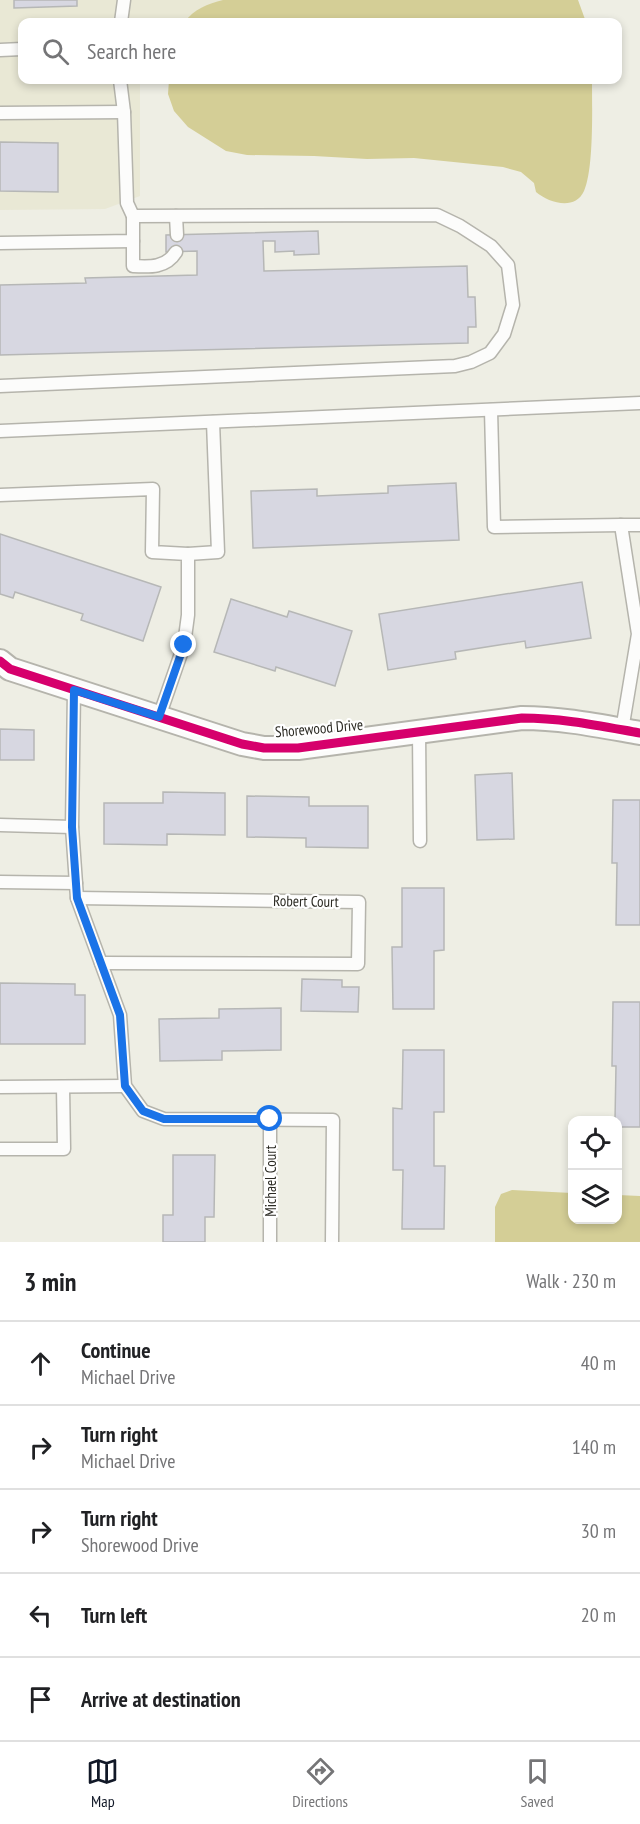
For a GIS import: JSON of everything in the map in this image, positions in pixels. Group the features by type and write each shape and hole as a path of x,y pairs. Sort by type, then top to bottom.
{"street":[{"name":"Shorewood Drive","path":"3,667 242,744 264,748 298,748 531,718 575,721 631,731"}],"lane":[{"path":"122,18 124,0"},
{"path":"0,50 18,50"},
{"path":"120,84 124,112 127,203 133,216 133,266 152,267 164,264 176,252"},
{"path":"0,113 124,112"},
{"path":"0,386 455,366 471,362 490,353 504,334 513,305 508,265 491,246 460,226 437,215 133,216"},
{"path":"176,216 177,235"},
{"path":"0,243 134,241"},
{"path":"0,431 640,403"},
{"path":"491,410 494,527 640,525"},
{"path":"0,495 153,489 152,552 188,554 218,552 213,422"},
{"path":"621,525 638,634 631,731"},
{"path":"159,717 184,645 188,615 188,554"},
{"path":"74,690 72,827 77,898 120,1015 125,1086 143,1111 164,1119 333,1120 332,1242"},
{"path":"419,732 420,841"},
{"path":"0,825 72,827"},
{"path":"0,882 76,883"},
{"name":"Robert Court","path":"77,898 359,902 358,964 101,963"},
{"path":"0,1087 125,1086"},
{"path":"0,1149 64,1149 63,1087"},
{"name":"Michael Court","path":"270,1119 270,1242"}],"shaded area":[{"path":"0,0 329,0 330,18 18,18 18,84 140,84 140,196 105,209 0,210"},
{"path":"223,0 578,0 585,18 187,18 206,5"},
{"path":"169,84 592,84 592,137 587,181 580,197 575,201 562,203 541,196 536,192 534,183 521,172 503,167 414,158 367,159 247,155 226,151 188,127 174,111 168,94"},
{"path":"512,1190 568,1193 568,1224 622,1224 622,1195 640,1196 640,1242 495,1242 495,1207 501,1194"}],"building":[{"path":"14,0 77,0 77,6 14,8"},
{"path":"0,142 58,143 58,192 0,191"},
{"path":"318,231 319,254 294,255 294,251 275,252 275,241 263,241 264,271 467,266 468,297 475,297 476,327 468,327 468,343 0,355 0,285 86,283 85,278 197,275 197,251 166,252 166,235"},
{"path":"456,483 459,540 253,548 251,491 317,489 317,496 388,493 388,486"},
{"path":"0,534 161,587 143,641 81,620 83,614 15,592 13,598 0,594"},
{"path":"582,582 591,638 526,648 525,641 455,652 456,659 388,670 379,614"},
{"path":"231,599 287,617 289,611 352,631 335,686 276,667 275,671 214,652"},
{"path":"0,729 34,730 34,760 0,760"},
{"path":"512,773 514,839 477,840 475,775"},
{"path":"163,792 225,793 225,835 167,834 167,845 104,844 104,803 163,803"},
{"path":"247,796 309,797 309,806 368,806 368,848 306,847 306,838 247,837"},
{"path":"613,800 640,800 640,925 616,925 617,863 612,863"},
{"path":"402,888 444,888 444,950 434,951 434,1009 393,1009 392,947 402,947"},
{"path":"302,979 342,980 342,987 359,987 358,1012 301,1011"},
{"path":"0,983 75,984 75,995 85,995 85,1044 0,1044"},
{"path":"613,1002 640,1002 640,1127 622,1127 622,1116 615,1116 616,1066 612,1066"},
{"path":"281,1008 281,1050 222,1051 222,1060 160,1061 159,1019 219,1018 219,1009"},
{"path":"403,1050 444,1050 444,1112 434,1112 434,1166 445,1166 444,1229 402,1229 403,1170 393,1170 393,1108 402,1109"},
{"path":"173,1155 215,1155 214,1217 205,1217 205,1242 163,1242 163,1215 173,1215"}],"cycle path":[{"path":"0,661 10,669 242,744 264,748 298,748 522,718 566,721 640,733"}],"route":[{"path":"184,645 159,717 74,690 72,827 77,898 120,1015 125,1086 143,1111 164,1119 270,1119"}]}
